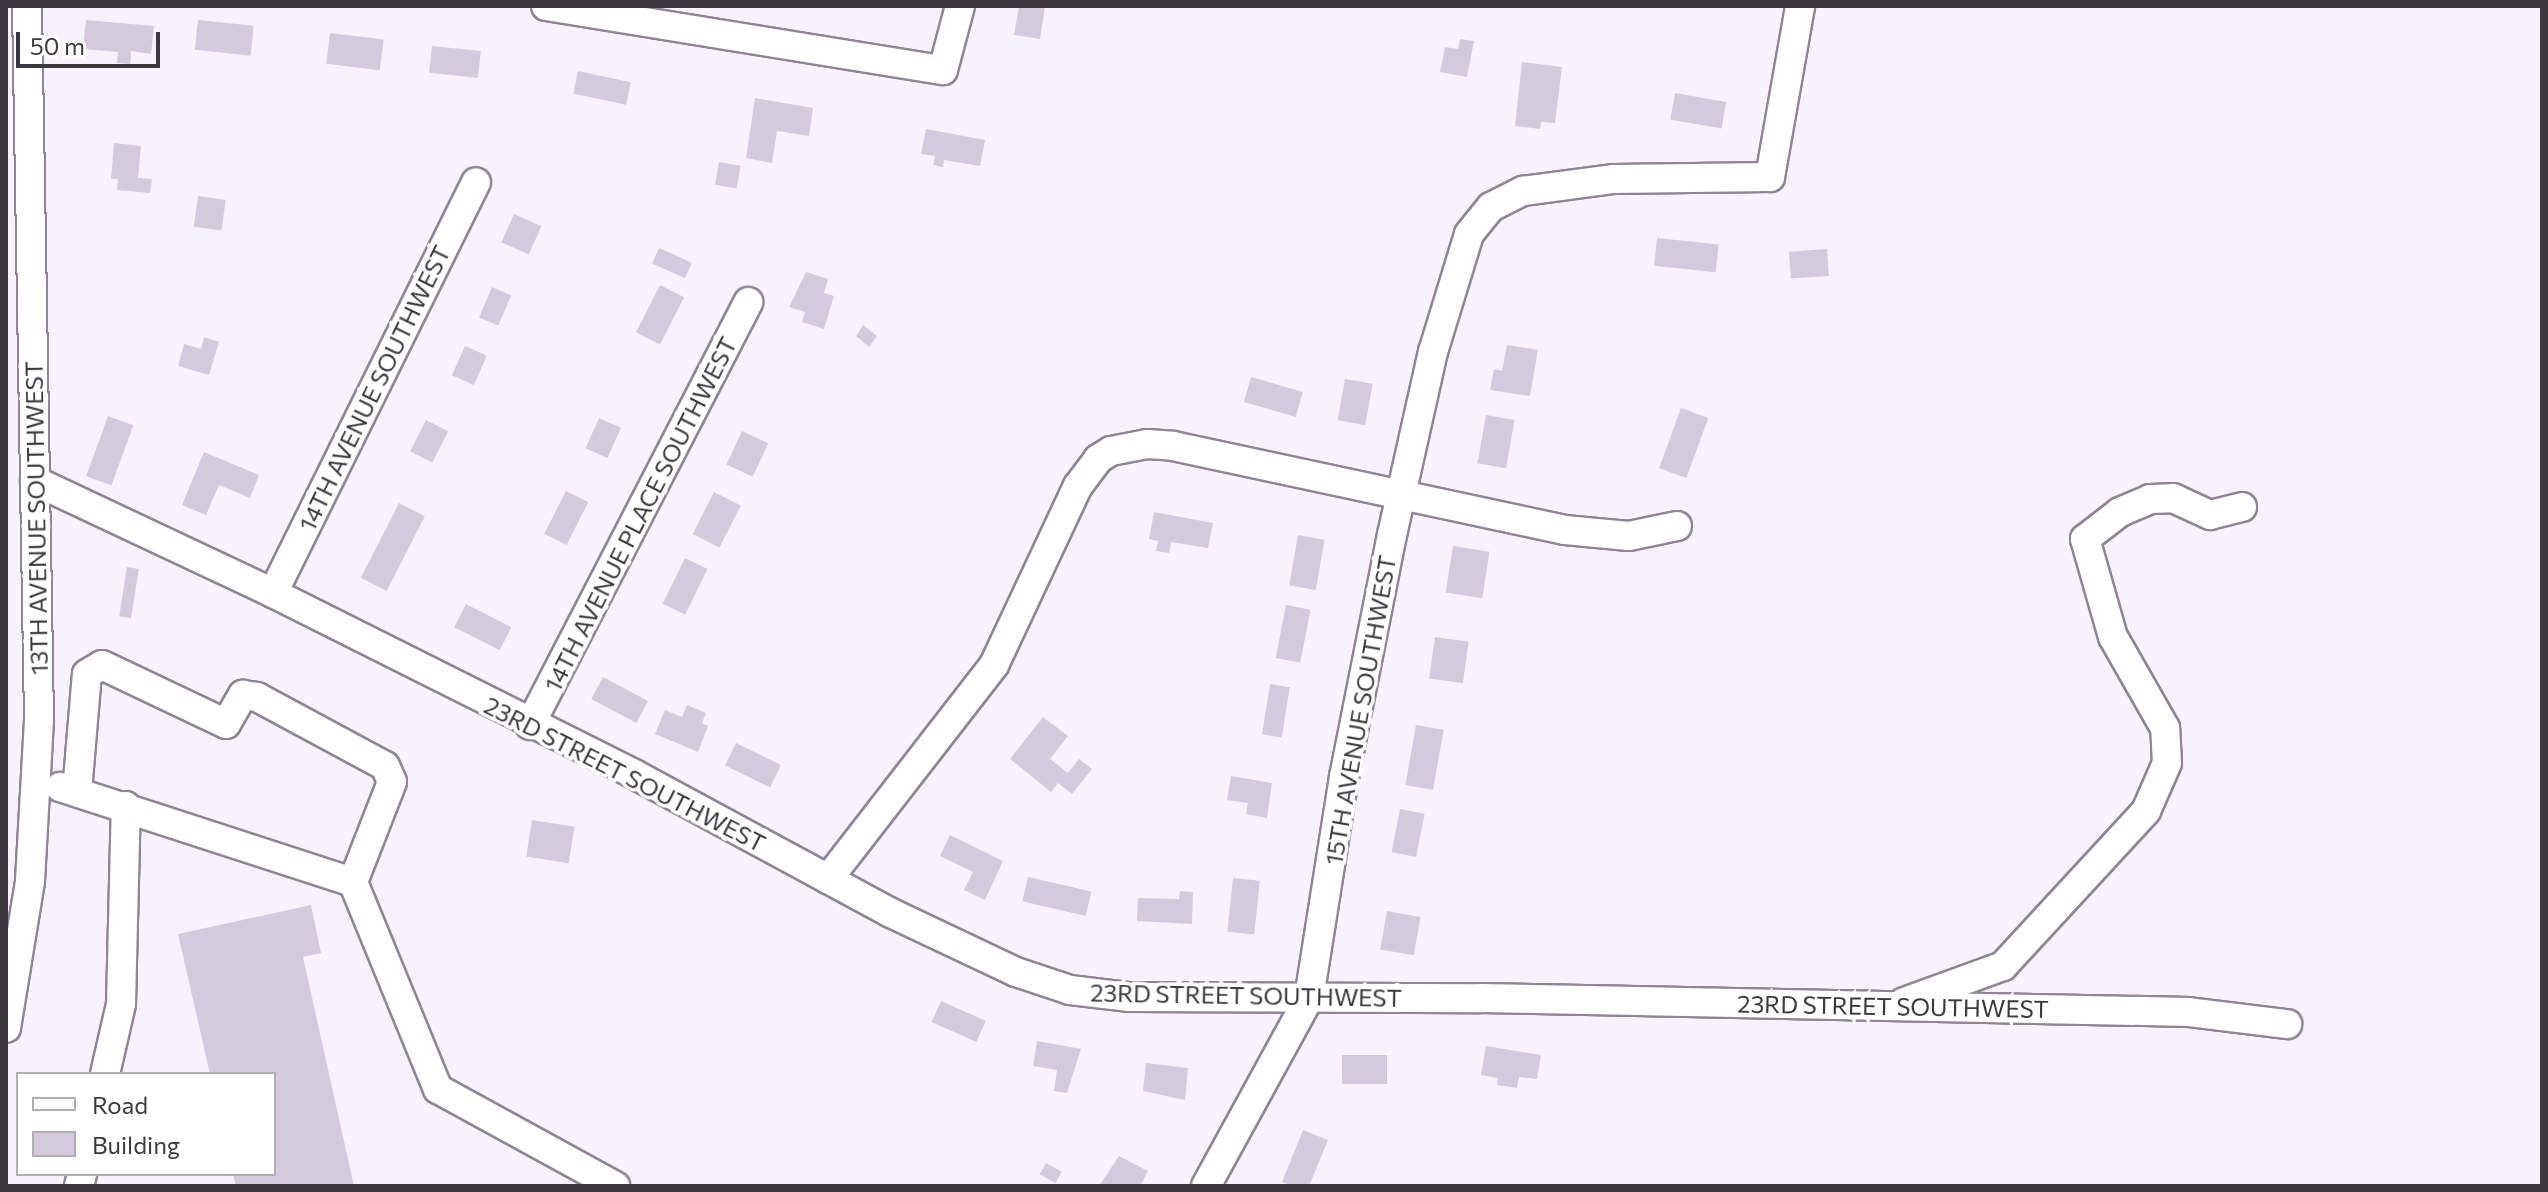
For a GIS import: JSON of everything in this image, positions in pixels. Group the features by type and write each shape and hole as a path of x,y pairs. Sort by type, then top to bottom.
{"street":[{"name":"13TH AVENUE SOUTHWEST","path":"6,1028 23,945 37,781 27,6"},
{"path":"546,6 943,70 960,6"},
{"name":"15TH AVENUE SOUTHWEST","path":"1206,1186 1309,998 1344,777 1401,497 1453,273 1479,219 1506,197 1565,183 1770,177 1800,6"},
{"name":"14TH AVENUE SOUTHWEST","path":"273,593 476,183"},
{"name":"14TH AVENUE PLACE SOUTHWEST","path":"530,725 566,665 748,302"},
{"path":"828,879 994,665 1078,486 1098,459 1111,451 1147,444 1173,446 1565,530 1629,536 1677,526"},
{"name":"23RD STREET SOUTHWEST","path":"35,481 273,593 828,879 1016,972 1070,990 1128,997 2189,1012 2287,1024"},
{"path":"1897,1007 1917,993 2003,966 2146,811 2167,763 2165,728 2113,637 2085,539 2120,512 2150,499 2173,498 2210,515 2242,507"},
{"path":"77,792 87,674 102,665 226,724 243,695 257,697 385,766 392,782 353,882 438,1089 615,1186"},
{"path":"37,781 126,806 353,882"},
{"path":"105,1072 121,1004 126,806"}],"building":[{"path":"1019,6 1045,6 1040,39 1014,35"},
{"path":"86,20 154,26 151,54 131,51 130,64 117,63 118,52 83,49"},
{"path":"198,20 254,26 251,56 195,50"},
{"path":"330,33 384,40 380,70 326,64"},
{"path":"1460,39 1474,41 1467,77 1440,72 1445,47 1458,49"},
{"path":"432,46 481,51 478,78 429,73"},
{"path":"1522,62 1562,67 1555,123 1541,122 1540,129 1515,126"},
{"path":"578,71 631,82 626,105 573,93"},
{"path":"1675,93 1726,102 1722,129 1670,120"},
{"path":"755,98 813,108 809,136 777,131 772,163 746,158"},
{"path":"926,129 985,140 980,166 944,160 943,167 933,165 935,156 921,154"},
{"path":"114,143 141,146 138,178 152,179 150,193 117,190 118,179 111,179"},
{"path":"719,162 741,166 737,188 715,185"},
{"path":"198,196 226,200 221,231 194,227"},
{"path":"514,214 541,226 529,255 501,242"},
{"path":"1657,238 1719,244 1716,272 1654,266"},
{"path":"659,248 692,263 685,278 652,264"},
{"path":"1827,249 1829,276 1791,279 1789,252"},
{"path":"806,272 828,279 824,293 834,296 824,329 802,322 805,312 789,307"},
{"path":"660,285 684,297 660,344 636,332"},
{"path":"492,287 511,295 498,326 479,317"},
{"path":"863,325 877,336 869,347 856,336"},
{"path":"204,337 219,342 209,375 178,366 184,344 201,349"},
{"path":"1507,345 1538,350 1530,396 1490,390 1494,369 1502,371"},
{"path":"465,346 487,356 474,385 452,375"},
{"path":"1251,377 1303,392 1296,417 1244,402"},
{"path":"1345,379 1373,384 1365,425 1338,420"},
{"path":"1681,408 1708,418 1686,478 1659,468"},
{"path":"1486,415 1515,420 1506,468 1477,463"},
{"path":"108,416 133,425 111,485 86,476"},
{"path":"599,418 621,428 608,458 586,448"},
{"path":"426,420 448,431 432,463 410,451"},
{"path":"742,431 768,443 753,477 726,465"},
{"path":"204,452 259,475 250,498 219,485 206,515 182,505"},
{"path":"566,491 588,502 566,545 544,534"},
{"path":"714,492 741,506 719,547 693,534"},
{"path":"399,503 425,516 387,591 361,578"},
{"path":"1154,512 1213,523 1208,548 1171,542 1169,553 1156,551 1158,541 1149,539"},
{"path":"1298,535 1325,540 1316,590 1289,585"},
{"path":"1453,546 1490,552 1482,598 1446,592"},
{"path":"685,558 707,569 685,615 663,604"},
{"path":"127,567 139,569 131,618 119,616"},
{"path":"466,604 511,627 500,650 454,627"},
{"path":"1286,605 1311,610 1300,663 1276,658"},
{"path":"1435,637 1469,642 1463,683 1429,679"},
{"path":"603,677 648,701 636,723 591,699"},
{"path":"1270,684 1290,687 1282,738 1262,734"},
{"path":"687,705 706,713 702,723 708,726 698,752 655,734 665,710 682,717"},
{"path":"1043,717 1068,736 1050,759 1068,773 1079,759 1092,769 1072,794 1058,783 1051,792 1010,759"},
{"path":"1416,725 1444,730 1433,790 1405,785"},
{"path":"736,743 781,765 770,787 725,765"},
{"path":"1231,776 1272,783 1267,818 1246,814 1248,803 1227,800"},
{"path":"1400,809 1425,814 1416,857 1392,852"},
{"path":"532,820 574,827 569,863 526,857"},
{"path":"950,835 1003,861 985,900 964,890 973,872 940,856"},
{"path":"1028,877 1091,892 1086,916 1022,901"},
{"path":"1233,878 1260,881 1254,935 1227,932"},
{"path":"1180,891 1193,892 1192,924 1137,921 1138,898 1179,899"},
{"path":"311,905 321,953 303,957 354,1186 236,1186 234,1176 276,1176 276,1072 210,1072 178,934"},
{"path":"1387,911 1420,917 1414,955 1380,949"},
{"path":"941,1001 986,1021 976,1042 932,1022"},
{"path":"1037,1041 1081,1049 1067,1093 1054,1091 1057,1070 1033,1066"},
{"path":"1486,1046 1541,1055 1537,1079 1519,1077 1517,1088 1497,1085 1498,1078 1481,1075"},
{"path":"1342,1055 1387,1055 1387,1084 1342,1084"},
{"path":"1146,1063 1188,1068 1185,1100 1143,1091"},
{"path":"1303,1130 1328,1140 1309,1186 1291,1186 1282,1182"},
{"path":"1119,1156 1148,1171 1140,1186 1099,1186"},
{"path":"1046,1163 1062,1172 1055,1183 1040,1174"}]}
